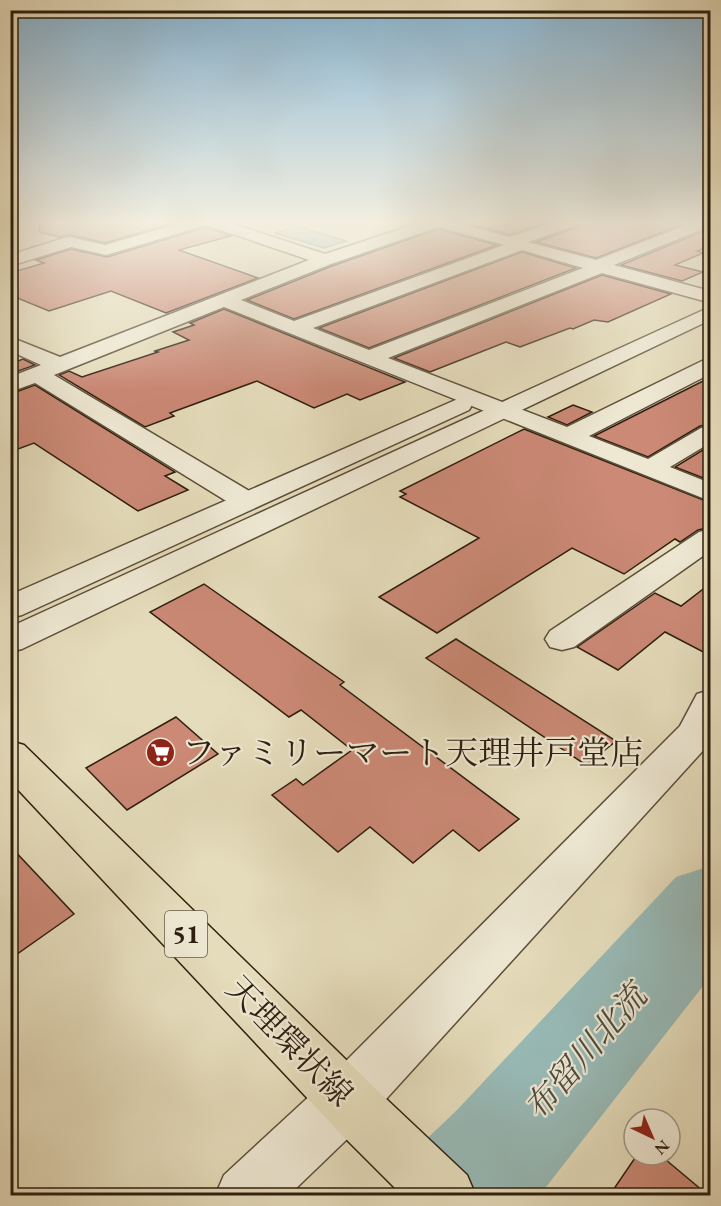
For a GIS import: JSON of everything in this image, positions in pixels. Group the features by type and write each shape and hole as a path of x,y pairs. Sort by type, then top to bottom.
{"main road":[{"name":"天理環状線","path":"10,754 354,1107 446,1196"}],"street":[{"path":"10,385 281,277"},
{"path":"294,328 426,277"},
{"path":"368,358 570,277"},
{"path":"634,277 708,300"},
{"path":"223,300 711,493"},
{"path":"10,608 473,400 708,300"},
{"path":"10,641 504,410 708,300"},
{"path":"10,343 47,370 246,501"},
{"path":"569,436 711,366"},
{"path":"658,463 711,433"},
{"path":"562,639 711,538"},
{"path":"245,1196 354,1107 695,734 711,703"}],"building":[{"path":"10,277 258,278 166,313 111,291 49,311 10,295"},
{"path":"304,277 408,277 294,319 247,300"},
{"path":"454,277 552,277 369,348 319,328"},
{"path":"596,277 610,277 671,294 608,322 594,320 520,347 506,342 430,372 394,358"},
{"path":"668,277 691,277 682,281"},
{"path":"224,309 405,382 360,400 347,394 314,408 257,381 170,413 174,416 145,427 59,375 69,371 82,377 189,340 173,332 194,325 190,323"},
{"path":"23,359 35,365 10,374 10,364"},
{"path":"711,377 711,424 700,426 648,457 594,436"},
{"path":"35,385 175,472 165,476 188,490 138,511 34,443 10,452 10,394"},
{"path":"573,405 592,412 567,425 548,417"},
{"path":"524,429 711,503 711,527 698,530 680,542 675,539 624,574 572,548 437,633 379,597 479,538 400,497 406,494 400,491"},
{"path":"711,445 711,481 675,467"},
{"path":"711,583 711,656 665,632 618,670 577,647 655,593 681,606"},
{"path":"204,584 344,682 340,685 519,819 479,851 453,830 413,863 370,827 338,852 272,795 296,779 303,785 352,750 301,710 289,717 150,612"},
{"path":"456,639 616,741 586,765 426,658"},
{"path":"176,717 218,754 127,810 86,768"},
{"path":"10,846 74,914 10,959"},
{"path":"629,1167 674,1167 709,1196 609,1196"}],"waterway":[{"name":"布留川北流","path":"455,1196 499,1152 710,906"}],"place":[{"name":"ファミリーマート天理井戸堂店","path":"161,752"}]}
